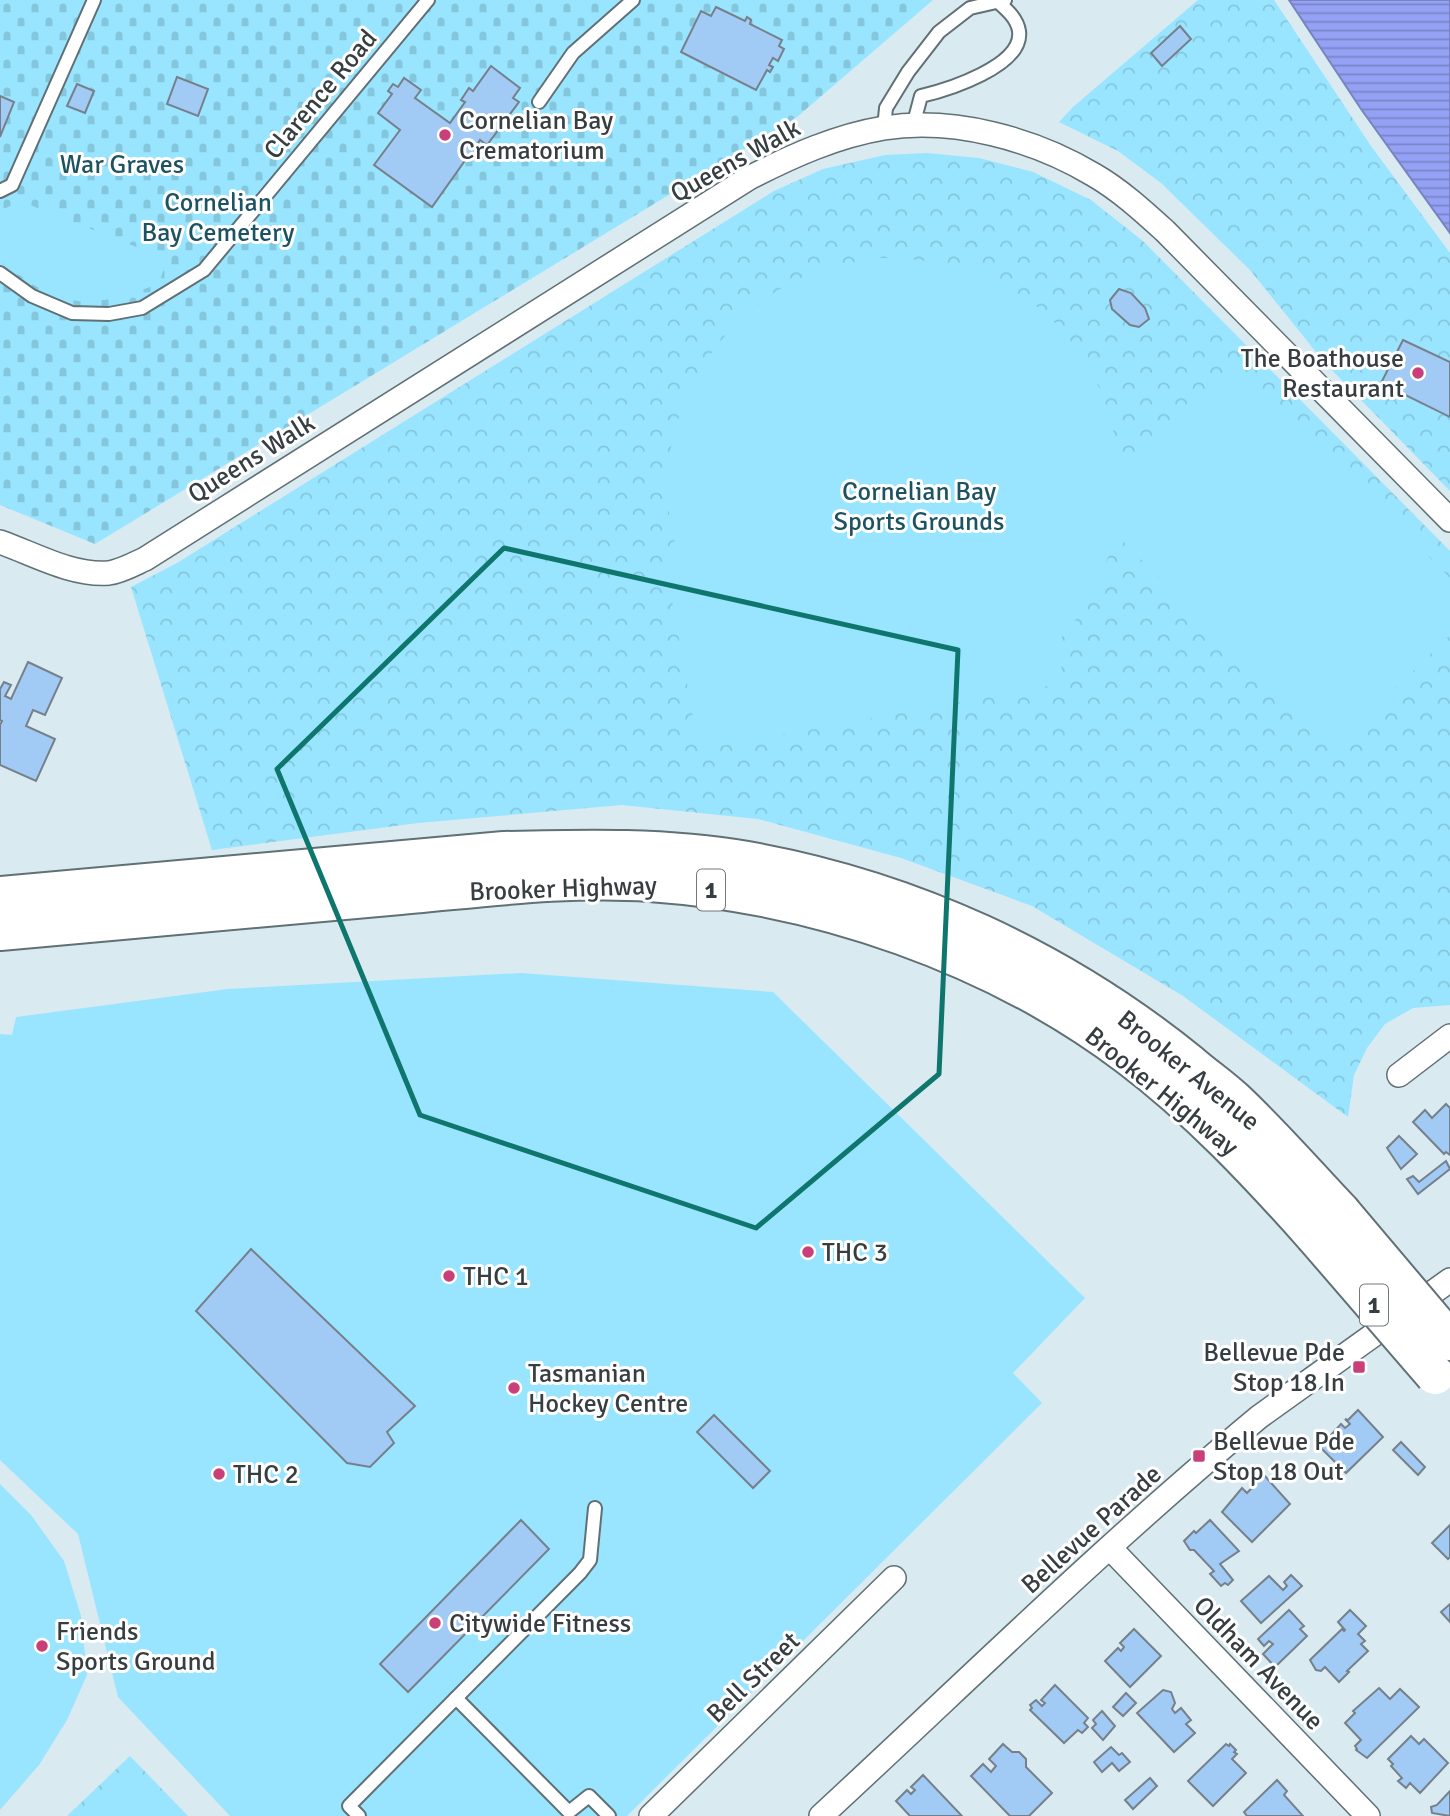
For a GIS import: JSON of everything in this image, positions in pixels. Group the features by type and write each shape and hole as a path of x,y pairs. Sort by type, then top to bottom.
{"highway":[{"name":"Brooker Highway","path":"0,896 504,851 653,851 745,860 830,878 906,903 1005,944 1091,992"},
{"name":"Brooker Highway","path":"0,931 548,883 650,882 791,904 888,930 974,964 1058,1008 1128,1056 1208,1122 1253,1166 1328,1224 1445,1369"},
{"name":"Brooker Avenue","path":"1091,992 1150,1032 1234,1100 1328,1224"}],"street":[{"name":"Queens Walk","path":"0,542 78,571 112,573 127,568 750,178 813,147 884,128 913,126 955,128 992,134 1032,146 1094,175 1126,197 1165,231 1450,520"},
{"path":"1399,1075 1450,1036"},
{"name":"Bellevue Parade","path":"821,1816 1110,1548 1259,1417 1450,1280"},
{"name":"Oldham Avenue","path":"1110,1548 1368,1816"},
{"name":"Bell Street","path":"651,1816 894,1578"}],"lane":[{"path":"0,191 12,186 94,0"},
{"name":"Clarence Road","path":"0,273 32,296 72,313 109,314 142,308 204,270 428,0"},
{"path":"539,102 573,53 633,0"},
{"path":"884,128 886,108 908,72 939,32 970,8 1005,0"},
{"path":"913,126 920,96 941,91 985,72 1007,59 1018,44 1019,30 1012,14 997,1"},
{"path":"359,1816 349,1806 585,1567 590,1560 595,1508"},
{"path":"456,1698 569,1812 589,1796 609,1816"}],"highlighted area":[{"path":"504,548 958,650 939,1074 756,1228 420,1115 277,769"}],"green space":[{"name":"Cornelian Bay Cemetery","path":"0,0 933,0 797,117 95,544 0,505"},
{"path":"1198,0 1274,0 1371,146 1450,253 1450,491 1324,362 1250,270 1161,183 1118,151 1059,122"},
{"name":"Cornelian Bay Sports Grounds","path":"927,153 979,158 1033,172 1091,200 1144,242 1450,551 1450,1005 1413,1008 1385,1024 1367,1048 1354,1075 1348,1117 1183,996 1032,906 901,858 758,819 622,805 418,823 212,850 131,587 177,563 774,191 823,169 885,155"},
{"path":"20,201 167,259 159,284 107,300 91,301 76,301 43,290 0,259 0,211"},
{"path":"881,258 931,262 976,273 1015,292 1049,317 1077,349 1099,387 1114,431 1121,480 1239,365 1450,578 1450,635 1331,752 1116,534 1093,592 1077,618 1057,642 1064,683 699,750 666,567 682,564 671,523 668,482 673,441 685,402 703,365 728,333 758,304 814,272"},
{"name":"Tasmanian Hockey Centre","path":"521,973 773,992 1085,1298 1013,1373 1042,1403 627,1816 230,1816 118,1697 78,1534 0,1460 0,1034 12,1035 16,1017 228,989"},
{"name":"Friends Sports Ground","path":"0,1484 31,1515 64,1561 81,1616 87,1675 67,1720 39,1765 0,1810"},
{"path":"130,1756 188,1816 67,1816"},
{"path":"123,1769 168,1816 74,1816"}],"water":[{"path":"1289,0 1450,0 1450,233 1361,109"}],"building":[{"path":"716,7 745,21 747,17 751,20 750,24 782,40 779,46 784,49 778,61 773,58 769,65 773,67 770,72 767,70 756,90 681,52 701,11 711,16"},
{"path":"1180,26 1191,39 1162,66 1151,53"},
{"name":"Cornelian Bay Crematorium","path":"491,66 520,88 513,98 519,102 487,145 480,140 475,148 480,151 474,159 469,155 432,207 374,165 400,130 378,113 392,94 388,91 393,84 398,87 404,78 421,90 415,98 450,123 465,102 461,100 469,88 473,91"},
{"path":"177,77 208,89 198,116 167,104"},
{"path":"77,84 94,91 85,113 67,106"},
{"path":"0,96 14,102 0,137"},
{"path":"1119,289 1131,293 1145,308 1149,319 1139,327 1130,325 1112,309 1110,300"},
{"name":"The Boathouse Restaurant","path":"1403,340 1450,362 1450,417 1381,383"},
{"path":"28,662 62,678 45,715 33,710 26,726 55,739 36,781 0,765 0,689 4,682 11,685 5,696 11,699"},
{"path":"1446,1104 1450,1108 1450,1155 1446,1152 1444,1154 1413,1122 1425,1110 1432,1118"},
{"path":"1399,1136 1417,1154 1401,1169 1387,1148"},
{"path":"1446,1161 1450,1169 1418,1194 1407,1179 1413,1176 1419,1182"},
{"path":"251,1249 415,1406 387,1432 394,1443 370,1467 347,1463 196,1311"},
{"path":"1358,1410 1383,1437 1346,1473 1320,1447 1341,1424 1345,1428 1350,1424 1345,1419 1348,1420"},
{"path":"714,1415 770,1471 753,1488 697,1432"},
{"path":"1401,1442 1425,1467 1418,1475 1393,1450"},
{"path":"1264,1475 1290,1504 1252,1542 1222,1512 1242,1488 1247,1493"},
{"path":"521,1520 549,1549 408,1692 380,1664"},
{"path":"1210,1520 1239,1551 1220,1564 1233,1580 1228,1585 1225,1583 1221,1586 1210,1574 1214,1571 1194,1550 1190,1550 1184,1541"},
{"path":"1450,1525 1450,1557 1448,1559 1432,1543"},
{"path":"1291,1575 1302,1586 1261,1623 1241,1601 1269,1576 1283,1590 1287,1586 1284,1582"},
{"path":"1450,1604 1450,1622 1441,1612"},
{"path":"1289,1610 1304,1626 1300,1629 1307,1636 1275,1667 1263,1654 1273,1644 1269,1641 1264,1646 1258,1639"},
{"path":"1350,1610 1366,1626 1358,1634 1365,1641 1361,1644 1368,1651 1339,1682 1325,1667 1321,1671 1316,1670 1310,1660 1342,1629 1345,1630 1338,1622"},
{"path":"1134,1629 1161,1656 1130,1687 1105,1661 1118,1648 1121,1651 1124,1647 1120,1643"},
{"path":"1055,1685 1088,1718 1084,1723 1088,1727 1082,1733 1078,1730 1064,1743 1030,1710 1030,1705 1036,1700 1042,1706 1045,1703 1041,1700"},
{"path":"1379,1688 1390,1699 1400,1689 1419,1707 1367,1758 1356,1750 1355,1746 1361,1740 1345,1723 1355,1713 1353,1711"},
{"path":"1163,1690 1171,1692 1175,1703 1172,1709 1175,1713 1181,1708 1191,1720 1186,1724 1195,1733 1174,1752 1137,1713"},
{"path":"1126,1693 1136,1703 1123,1716 1113,1707"},
{"path":"1102,1711 1115,1726 1103,1740 1092,1728 1096,1724 1093,1720"},
{"path":"1411,1736 1419,1744 1424,1739 1448,1763 1420,1793 1410,1783 1406,1788 1398,1781 1402,1778 1388,1759"},
{"path":"1003,1744 1026,1759 1026,1767 1052,1793 1029,1816 1010,1816 971,1776 983,1764 991,1772 996,1766 989,1759"},
{"path":"1226,1744 1236,1750 1234,1752 1237,1754 1232,1759 1246,1773 1213,1806 1188,1781"},
{"path":"1111,1747 1119,1755 1122,1753 1130,1762 1119,1771 1112,1763 1102,1772 1094,1762"},
{"path":"923,1775 962,1816 910,1816 896,1801 907,1790 911,1794 915,1790 911,1787"},
{"path":"1150,1778 1157,1786 1133,1809 1125,1800"},
{"path":"1277,1780 1287,1791 1284,1795 1303,1816 1247,1816 1244,1812"},
{"path":"1450,1791 1450,1816 1432,1813 1431,1807 1437,1805"}],"place":[{"name":"Cornelian Bay Crematorium","path":"445,135"},
{"name":"The Boathouse Restaurant","path":"1418,373"},
{"name":"THC 3","path":"808,1252"},
{"name":"THC 1","path":"449,1276"},
{"name":"Bellevue Pde Stop 18 In","path":"1359,1367"},
{"name":"Tasmanian Hockey Centre","path":"514,1388"},
{"name":"Bellevue Pde Stop 18 Out","path":"1199,1456"},
{"name":"THC 2","path":"219,1474"},
{"name":"Citywide Fitness","path":"435,1623"},
{"name":"Friends Sports Ground","path":"42,1646"}],"park label":[{"name":"War Graves","path":"122,164"}]}
